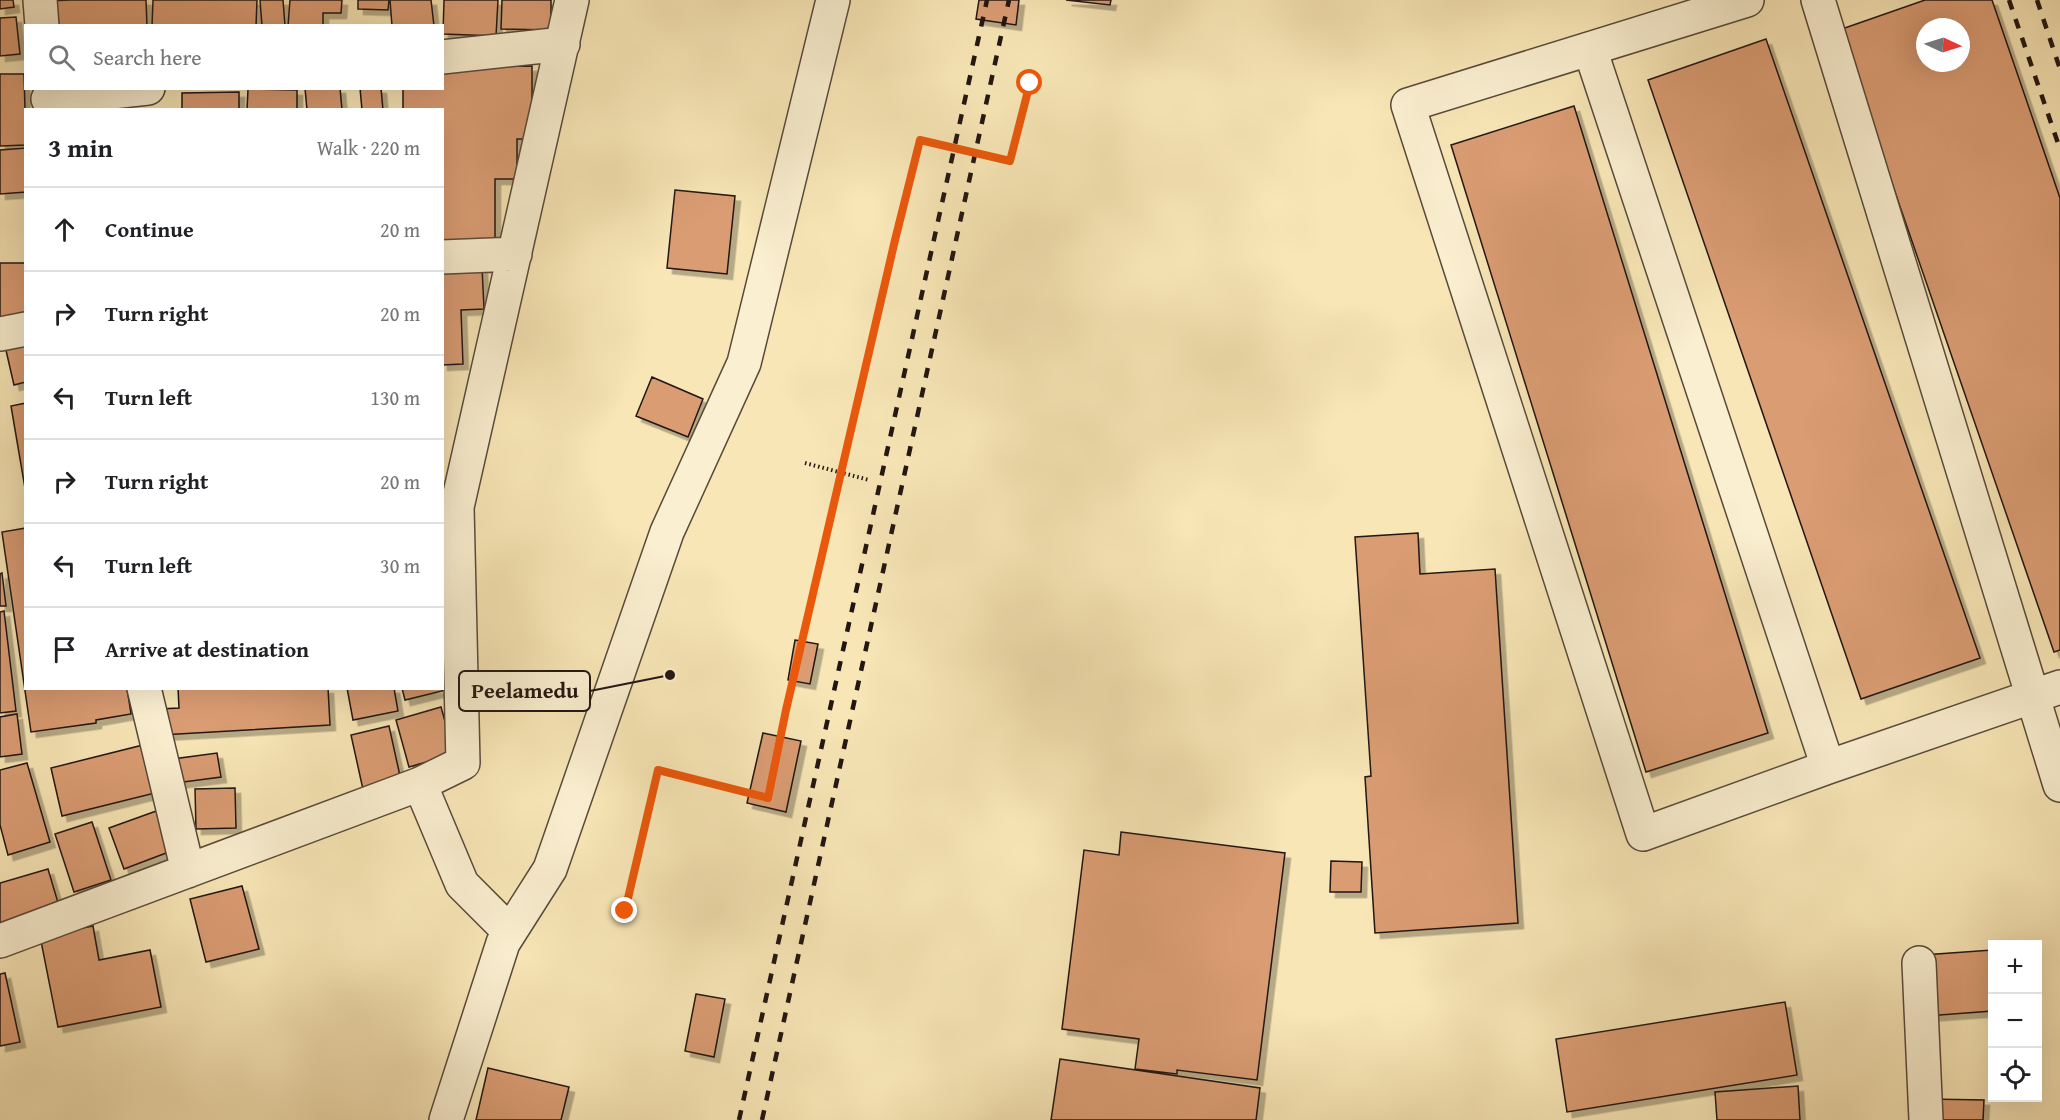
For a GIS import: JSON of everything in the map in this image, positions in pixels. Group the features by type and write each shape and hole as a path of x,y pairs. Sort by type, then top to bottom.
{"street":[{"path":"40,0 42,24"},
{"path":"0,941 420,784 463,764 457,507 572,0"},
{"path":"446,1120 503,943 550,869 666,532 744,363 833,0"},
{"path":"1747,0 1408,105 1643,834 2046,692"},
{"path":"1818,0 2046,692 2060,785"},
{"path":"444,57 563,44"},
{"path":"1590,49 1828,767"},
{"path":"48,99 130,90"},
{"path":"444,257 515,254"},
{"path":"0,334 24,330"},
{"path":"144,690 188,871"},
{"path":"420,784 462,884 510,932"},
{"path":"1918,963 1926,1120"}],"path":[{"path":"625,911 658,770 768,798 786,710 920,140 1010,161 1030,83"},
{"path":"805,463 869,480"}],"building":[{"path":"0,0 13,0 14,7 0,9"},
{"path":"146,0 147,24 51,24 49,1"},
{"path":"153,0 257,0 256,24 152,24"},
{"path":"260,0 283,0 285,24 262,24"},
{"path":"290,0 342,0 341,13 323,13 323,24 288,24"},
{"path":"358,0 389,0 388,10 358,9"},
{"path":"390,0 431,0 434,24 392,24"},
{"path":"444,0 498,0 496,36 444,34"},
{"path":"502,0 551,0 551,30 501,29"},
{"path":"979,0 1019,0 1016,25 976,19"},
{"path":"1066,0 1111,0 1110,5"},
{"path":"1925,0 1992,0 2060,198 2060,650 2054,652 1839,30"},
{"path":"16,17 20,54 0,56 0,18"},
{"path":"1766,39 1980,658 1861,699 1648,80"},
{"path":"532,66 532,139 517,139 517,179 495,179 495,241 444,241 444,108 403,108 403,90 444,90 444,67"},
{"path":"0,74 24,74 24,145 0,146"},
{"path":"248,90 297,90 297,108 247,108"},
{"path":"305,90 340,90 342,108 307,108"},
{"path":"360,90 381,90 383,108 362,108"},
{"path":"239,92 239,108 182,108 182,93"},
{"path":"1574,106 1768,733 1646,772 1451,145"},
{"path":"24,148 24,192 0,194 0,150"},
{"path":"675,190 735,196 727,274 667,268"},
{"path":"0,263 24,263 24,318 0,317"},
{"path":"482,267 484,309 461,310 463,364 444,365 444,269"},
{"path":"24,341 24,382 14,385 5,346"},
{"path":"652,377 703,399 688,437 636,416"},
{"path":"24,403 24,482 11,406"},
{"path":"24,528 24,684 2,532"},
{"path":"1418,533 1420,574 1495,569 1518,923 1375,933 1365,777 1371,776 1355,537"},
{"path":"2,573 6,606 0,606 0,574"},
{"path":"4,611 16,711 0,713 0,612"},
{"path":"795,640 818,644 810,684 788,680"},
{"path":"444,682 446,690 405,700 402,690 444,690"},
{"path":"25,690 127,690 131,714 96,720 96,723 31,732"},
{"path":"178,690 328,690 330,725 161,735 159,709 179,708"},
{"path":"347,690 394,690 398,711 353,720"},
{"path":"441,707 454,754 409,767 396,720"},
{"path":"17,714 22,754 0,757 0,717"},
{"path":"389,726 402,785 364,794 351,735"},
{"path":"763,733 801,741 786,812 747,803"},
{"path":"147,744 159,792 62,816 51,768"},
{"path":"217,753 221,777 176,783 173,759"},
{"path":"27,763 50,842 8,855 0,825 0,770"},
{"path":"235,788 236,828 196,829 195,789"},
{"path":"159,810 174,850 124,869 109,828"},
{"path":"92,822 111,880 74,892 55,834"},
{"path":"1121,832 1285,853 1257,1080 1177,1070 1177,1074 1135,1069 1139,1039 1062,1029 1084,850 1119,855"},
{"path":"1331,861 1362,862 1361,892 1330,892"},
{"path":"48,869 59,906 0,924 0,883"},
{"path":"242,886 259,949 206,962 190,899"},
{"path":"93,926 99,960 150,950 161,1007 58,1027 40,936"},
{"path":"1988,950 1988,1011 1927,1016 1923,955"},
{"path":"5,973 20,1042 0,1046 0,974"},
{"path":"696,994 725,999 714,1057 685,1051"},
{"path":"1785,1002 1797,1075 1567,1112 1556,1039"},
{"path":"1060,1059 1260,1088 1256,1120 1051,1120"},
{"path":"488,1068 569,1087 561,1120 476,1120"},
{"path":"1798,1086 1800,1120 1717,1120 1715,1092"},
{"path":"1928,1099 1984,1100 1983,1120 1927,1120"}],"railway":[{"path":"739,1120 987,0"},
{"path":"762,1120 1009,0"},
{"path":"2009,0 2060,149"},
{"path":"2037,0 2060,69"}],"place":[{"name":"Peelamedu","path":"670,675"}],"route":[{"path":"625,911 658,770 768,798 786,710 920,140 1010,161 1030,83"}]}
